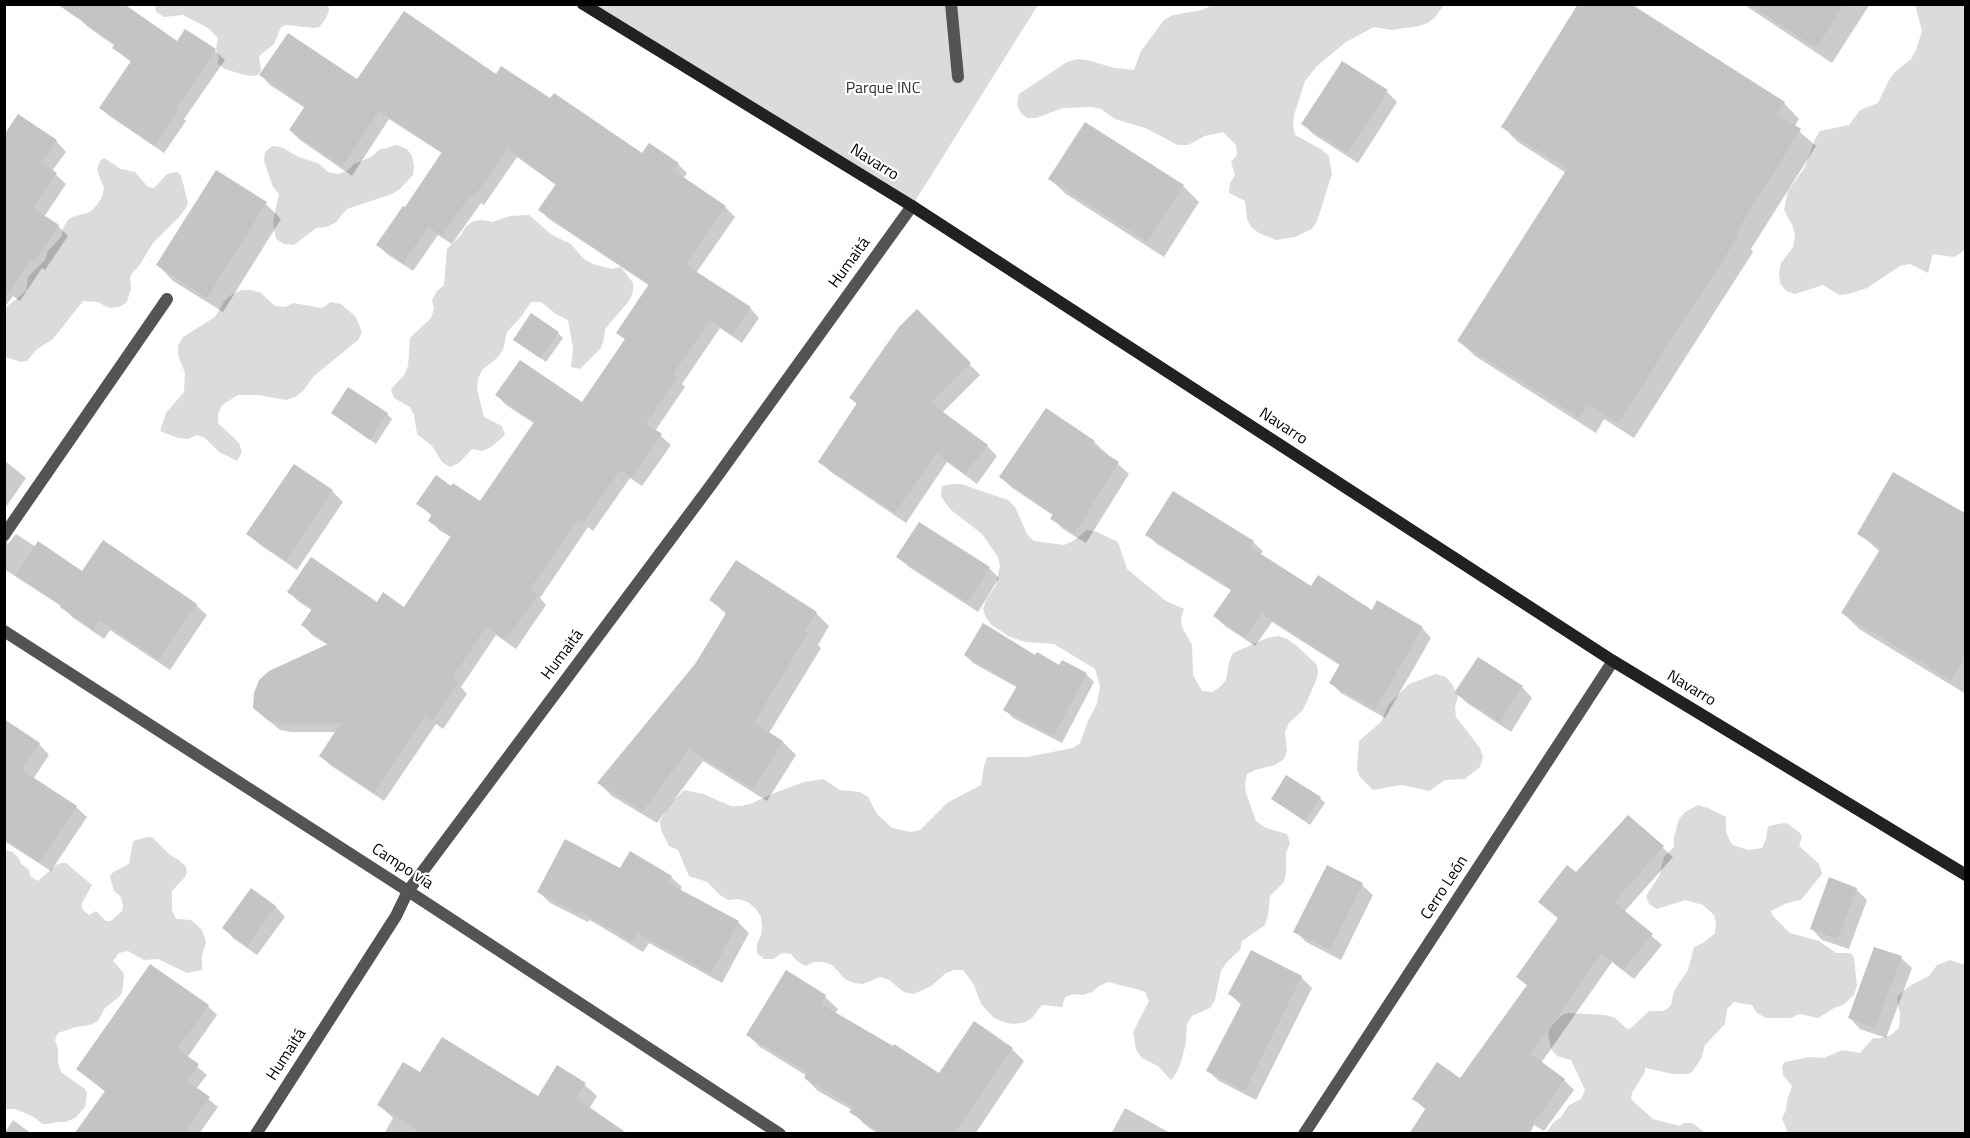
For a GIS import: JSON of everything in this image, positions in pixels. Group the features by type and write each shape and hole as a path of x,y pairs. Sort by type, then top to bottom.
{"street":[{"name":"Navarro","path":"583,4 912,206 1613,661 1965,875"},
{"path":"951,4 958,77"},
{"name":"Humaitá","path":"256,1134 396,916 408,891 711,485 912,206"},
{"path":"4,535 167,299"},
{"name":"Campo vía","path":"4,631 780,1134"},
{"name":"Cerro León","path":"1304,1134 1613,661"}],"green space":[{"path":"155,4 328,4 329,11 319,27 286,25 281,27 274,44 259,56 261,70 258,75 253,76 225,69 217,63 218,38 208,28 183,15 164,17 156,12"},
{"path":"1214,4 1444,5 1428,23 1391,30 1374,27 1346,42 1317,66 1305,81 1294,115 1295,135 1329,156 1332,174 1317,221 1312,229 1295,237 1276,240 1251,227 1247,219 1245,201 1229,193 1230,183 1235,175 1231,162 1237,155 1236,145 1223,132 1205,136 1188,145 1178,145 1145,128 1115,119 1101,109 1063,108 1036,118 1027,118 1020,112 1017,104 1019,94 1067,62 1077,59 1134,70 1141,51 1164,20 1173,15 1202,10"},
{"name":"Parque INC","path":"583,5 1038,5 912,206"},
{"path":"1915,5 1965,5 1965,248 1954,257 1933,254 1928,273 1910,264 1900,266 1867,288 1849,294 1839,295 1823,285 1795,294 1786,291 1780,283 1779,272 1781,263 1793,247 1795,237 1793,227 1784,210 1788,191 1805,167 1820,131 1849,125 1860,110 1878,103 1890,78 1911,59 1922,31"},
{"path":"397,145 407,149 414,165 413,175 400,189 392,194 347,209 335,223 316,228 294,245 284,244 276,239 273,221 279,194 273,187 264,161 265,152 272,146 281,147 299,157 318,163 328,172 338,174 371,157 379,150"},
{"path":"104,158 121,169 135,172 148,187 154,188 167,174 177,172 181,175 188,203 186,208 153,243 132,273 127,302 119,307 110,308 97,302 83,301 53,339 37,349 27,361 21,362 5,357 5,308 26,291 28,277 45,260 48,251 61,237 68,220 90,212 97,205 104,188 97,170 100,161"},
{"path":"529,215 552,235 571,244 584,259 612,269 621,267 633,283 633,292 629,301 605,329 601,348 580,369 571,367 573,348 568,320 541,302 531,302 507,332 503,350 482,370 478,379 477,389 484,417 502,426 505,435 491,447 482,451 472,449 459,463 450,467 442,462 432,446 417,434 414,415 410,407 394,398 391,389 404,375 408,366 410,338 431,318 434,309 432,300 444,285 447,249 461,235 466,226 474,221 492,222 510,216"},
{"path":"242,290 261,293 275,306 285,307 293,303 322,308 331,302 341,304 356,317 362,332 358,340 314,376 303,391 295,397 286,400 258,395 238,395 222,405 218,414 218,423 239,443 242,452 237,461 219,452 205,438 197,435 188,439 178,438 160,431 166,413 184,392 185,373 178,355 178,346 183,337 215,317 225,300"},
{"path":"961,484 1008,500 1015,507 1027,534 1034,541 1064,545 1087,530 1118,542 1127,569 1166,601 1184,609 1181,618 1182,627 1192,645 1193,675 1202,691 1212,692 1226,680 1233,653 1267,638 1278,636 1287,639 1317,665 1318,674 1303,710 1289,723 1285,732 1287,751 1284,759 1275,765 1247,774 1245,783 1246,793 1256,821 1266,828 1287,834 1290,843 1286,853 1284,882 1270,896 1265,925 1242,941 1240,950 1221,971 1215,1000 1210,1008 1192,1016 1187,1024 1186,1043 1181,1062 1171,1080 1158,1066 1142,1058 1136,1050 1133,1032 1149,1001 1145,992 1136,989 1108,982 1092,992 1065,997 1062,1007 1042,1005 1031,1019 1023,1023 1012,1024 994,1018 981,1004 974,985 963,970 946,973 931,986 914,994 904,992 889,980 880,977 863,984 854,983 845,979 832,965 814,962 805,966 791,954 782,953 773,959 764,959 757,953 762,927 761,917 756,909 748,902 738,899 728,900 707,882 689,876 678,850 669,846 661,830 660,821 670,804 684,790 703,794 731,806 741,806 804,782 823,779 840,790 860,792 868,797 877,814 892,828 911,832 920,830 947,803 981,785 987,757 1027,757 1073,748 1080,743 1097,704 1100,686 1095,669 1054,644 1025,642 1008,636 986,618 983,609 996,585 1000,566 998,557 982,534 946,504 941,496 942,486"},
{"path":"1436,674 1446,677 1452,684 1458,697 1455,707 1456,717 1480,748 1483,757 1480,767 1465,779 1445,780 1429,791 1401,785 1373,790 1360,777 1357,769 1359,741 1381,722 1389,704 1409,684"},
{"path":"1698,805 1726,817 1726,832 1730,841 1733,845 1748,850 1762,848 1769,826 1784,823 1800,833 1802,837 1799,846 1819,864 1822,874 1801,900 1787,903 1771,911 1790,933 1819,941 1836,953 1850,953 1854,957 1857,986 1854,995 1843,1005 1818,1018 1800,1014 1790,1018 1766,1018 1757,1013 1752,1005 1734,1002 1727,1009 1725,1024 1705,1045 1701,1059 1692,1072 1673,1074 1645,1068 1645,1072 1632,1093 1631,1098 1634,1102 1653,1119 1680,1126 1684,1123 1694,1124 1705,1133 1546,1133 1569,1105 1581,1099 1585,1090 1571,1060 1557,1056 1551,1049 1549,1029 1562,1015 1567,1013 1606,1015 1615,1018 1627,1029 1649,1011 1667,1009 1671,1005 1674,991 1688,970 1694,947 1715,933 1714,915 1703,905 1685,900 1657,909 1649,904 1646,896 1659,876 1664,857 1674,847 1679,819 1685,812"},
{"path":"152,837 186,867 185,877 172,891 172,910 176,919 191,920 202,930 206,942 202,956 202,970 187,973 158,959 144,960 128,951 119,953 113,961 123,972 124,977 120,996 105,1008 98,1021 58,1033 55,1040 61,1072 85,1089 87,1093 85,1107 75,1118 66,1122 48,1124 43,1124 32,1116 15,1109 5,1109 5,850 13,852 21,864 29,870 30,876 38,881 56,865 66,863 92,885 82,903 85,912 89,915 96,911 106,921 111,921 122,911 123,906 121,897 114,891 110,877 112,873 129,864 133,841"},
{"path":"1950,960 1965,965 1965,1133 1788,1133 1782,1118 1792,1086 1783,1075 1782,1066 1785,1062 1809,1057 1824,1058 1842,1050 1860,1053 1873,1038 1891,1035 1899,1028 1900,1014 1897,998 1900,994 1911,985 1929,976 1937,965"}],"building":[{"path":"57,4 124,4 177,41 185,29 216,49 154,145 99,108 131,61 112,48 115,44"},
{"path":"1578,4 1631,4 1785,102 1777,114 1801,129 1736,233 1739,235 1618,423 1588,405 1580,418 1457,341 1567,169 1501,127"},
{"path":"1749,4 1845,4 1816,48"},
{"path":"404,11 496,74 501,66 550,98 554,93 642,153 649,143 679,163 673,170 726,206 686,265 751,307 732,335 710,320 673,374 677,377 646,423 662,434 632,478 620,470 584,523 578,519 530,589 538,594 506,640 486,627 452,678 459,683 433,721 426,716 374,793 319,756 341,723 269,721 253,708 254,693 259,680 269,671 328,644 301,625 312,609 287,592 311,557 377,602 383,592 404,607 451,536 428,521 432,514 416,504 436,475 451,486 453,483 480,501 534,422 495,395 520,360 582,402 625,339 616,333 649,284 538,210 556,184 507,149 474,197 471,194 442,236 428,227 403,263 376,245 442,152 379,111 342,167 289,130 305,106 259,75 288,33 357,79"},
{"path":"1342,61 1388,90 1347,153 1301,124"},
{"path":"18,114 57,140 41,162 57,173 33,208 59,225 35,261 31,259 4,300 4,135"},
{"path":"1085,122 1184,185 1148,242 1048,179"},
{"path":"216,170 267,202 207,298 156,265"},
{"path":"917,309 971,363 931,403 988,445 965,474 936,453 895,513 818,462 857,403 849,398 899,327"},
{"path":"531,313 559,332 540,358 513,340"},
{"path":"348,387 388,413 370,440 331,413"},
{"path":"1046,408 1095,441 1092,445 1119,462 1075,533 1050,519 1053,514 999,477"},
{"path":"294,464 333,490 286,561 246,534"},
{"path":"1893,472 1965,513 1965,657 1951,680 1841,613 1881,548 1857,534"},
{"path":"1173,491 1254,541 1250,547 1311,586 1318,575 1372,610 1377,600 1423,627 1375,710 1329,683 1340,664 1262,613 1245,638 1213,616 1232,589 1145,535"},
{"path":"919,522 990,567 967,602 896,557"},
{"path":"103,540 197,604 159,660 99,620 93,630 16,575 38,541 82,571"},
{"path":"736,560 817,612 805,631 808,633 754,723 783,741 753,789 689,749 643,811 597,783 695,664 727,612 709,600"},
{"path":"983,623 1035,655 1037,652 1059,665 1062,660 1087,673 1054,736 1003,710 1017,686 964,655"},
{"path":"1478,657 1523,686 1500,722 1454,693"},
{"path":"4,719 40,743 22,770 77,806 39,862 4,839"},
{"path":"1286,775 1321,797 1305,821 1271,799"},
{"path":"1628,815 1664,846 1614,902 1653,934 1623,970 1602,953 1531,1054 1565,1079 1526,1134 1409,1134 1426,1108 1412,1099 1437,1062 1460,1078 1527,985 1516,977 1558,918 1538,902 1567,865 1576,872"},
{"path":"565,839 620,868 630,851 672,876 668,883 739,921 711,974 638,933 632,942 579,910 577,913 537,892"},
{"path":"1327,865 1363,883 1330,950 1293,932"},
{"path":"1829,877 1857,888 1838,939 1810,929"},
{"path":"251,888 276,906 247,947 222,928"},
{"path":"1874,947 1902,956 1875,1028 1848,1018"},
{"path":"1251,950 1302,976 1245,1091 1206,1071 1242,1002 1228,994"},
{"path":"150,964 209,1005 177,1049 199,1064 187,1081 210,1097 184,1134 74,1134 105,1091 76,1069"},
{"path":"786,970 826,995 821,1004 893,1046 894,1044 939,1073 974,1021 1013,1048 954,1134 883,1134 849,1112 853,1107 804,1078 807,1072 746,1035"},
{"path":"442,1037 538,1096 557,1065 586,1083 576,1098 628,1134 423,1134 377,1105 403,1062 420,1072"}]}
